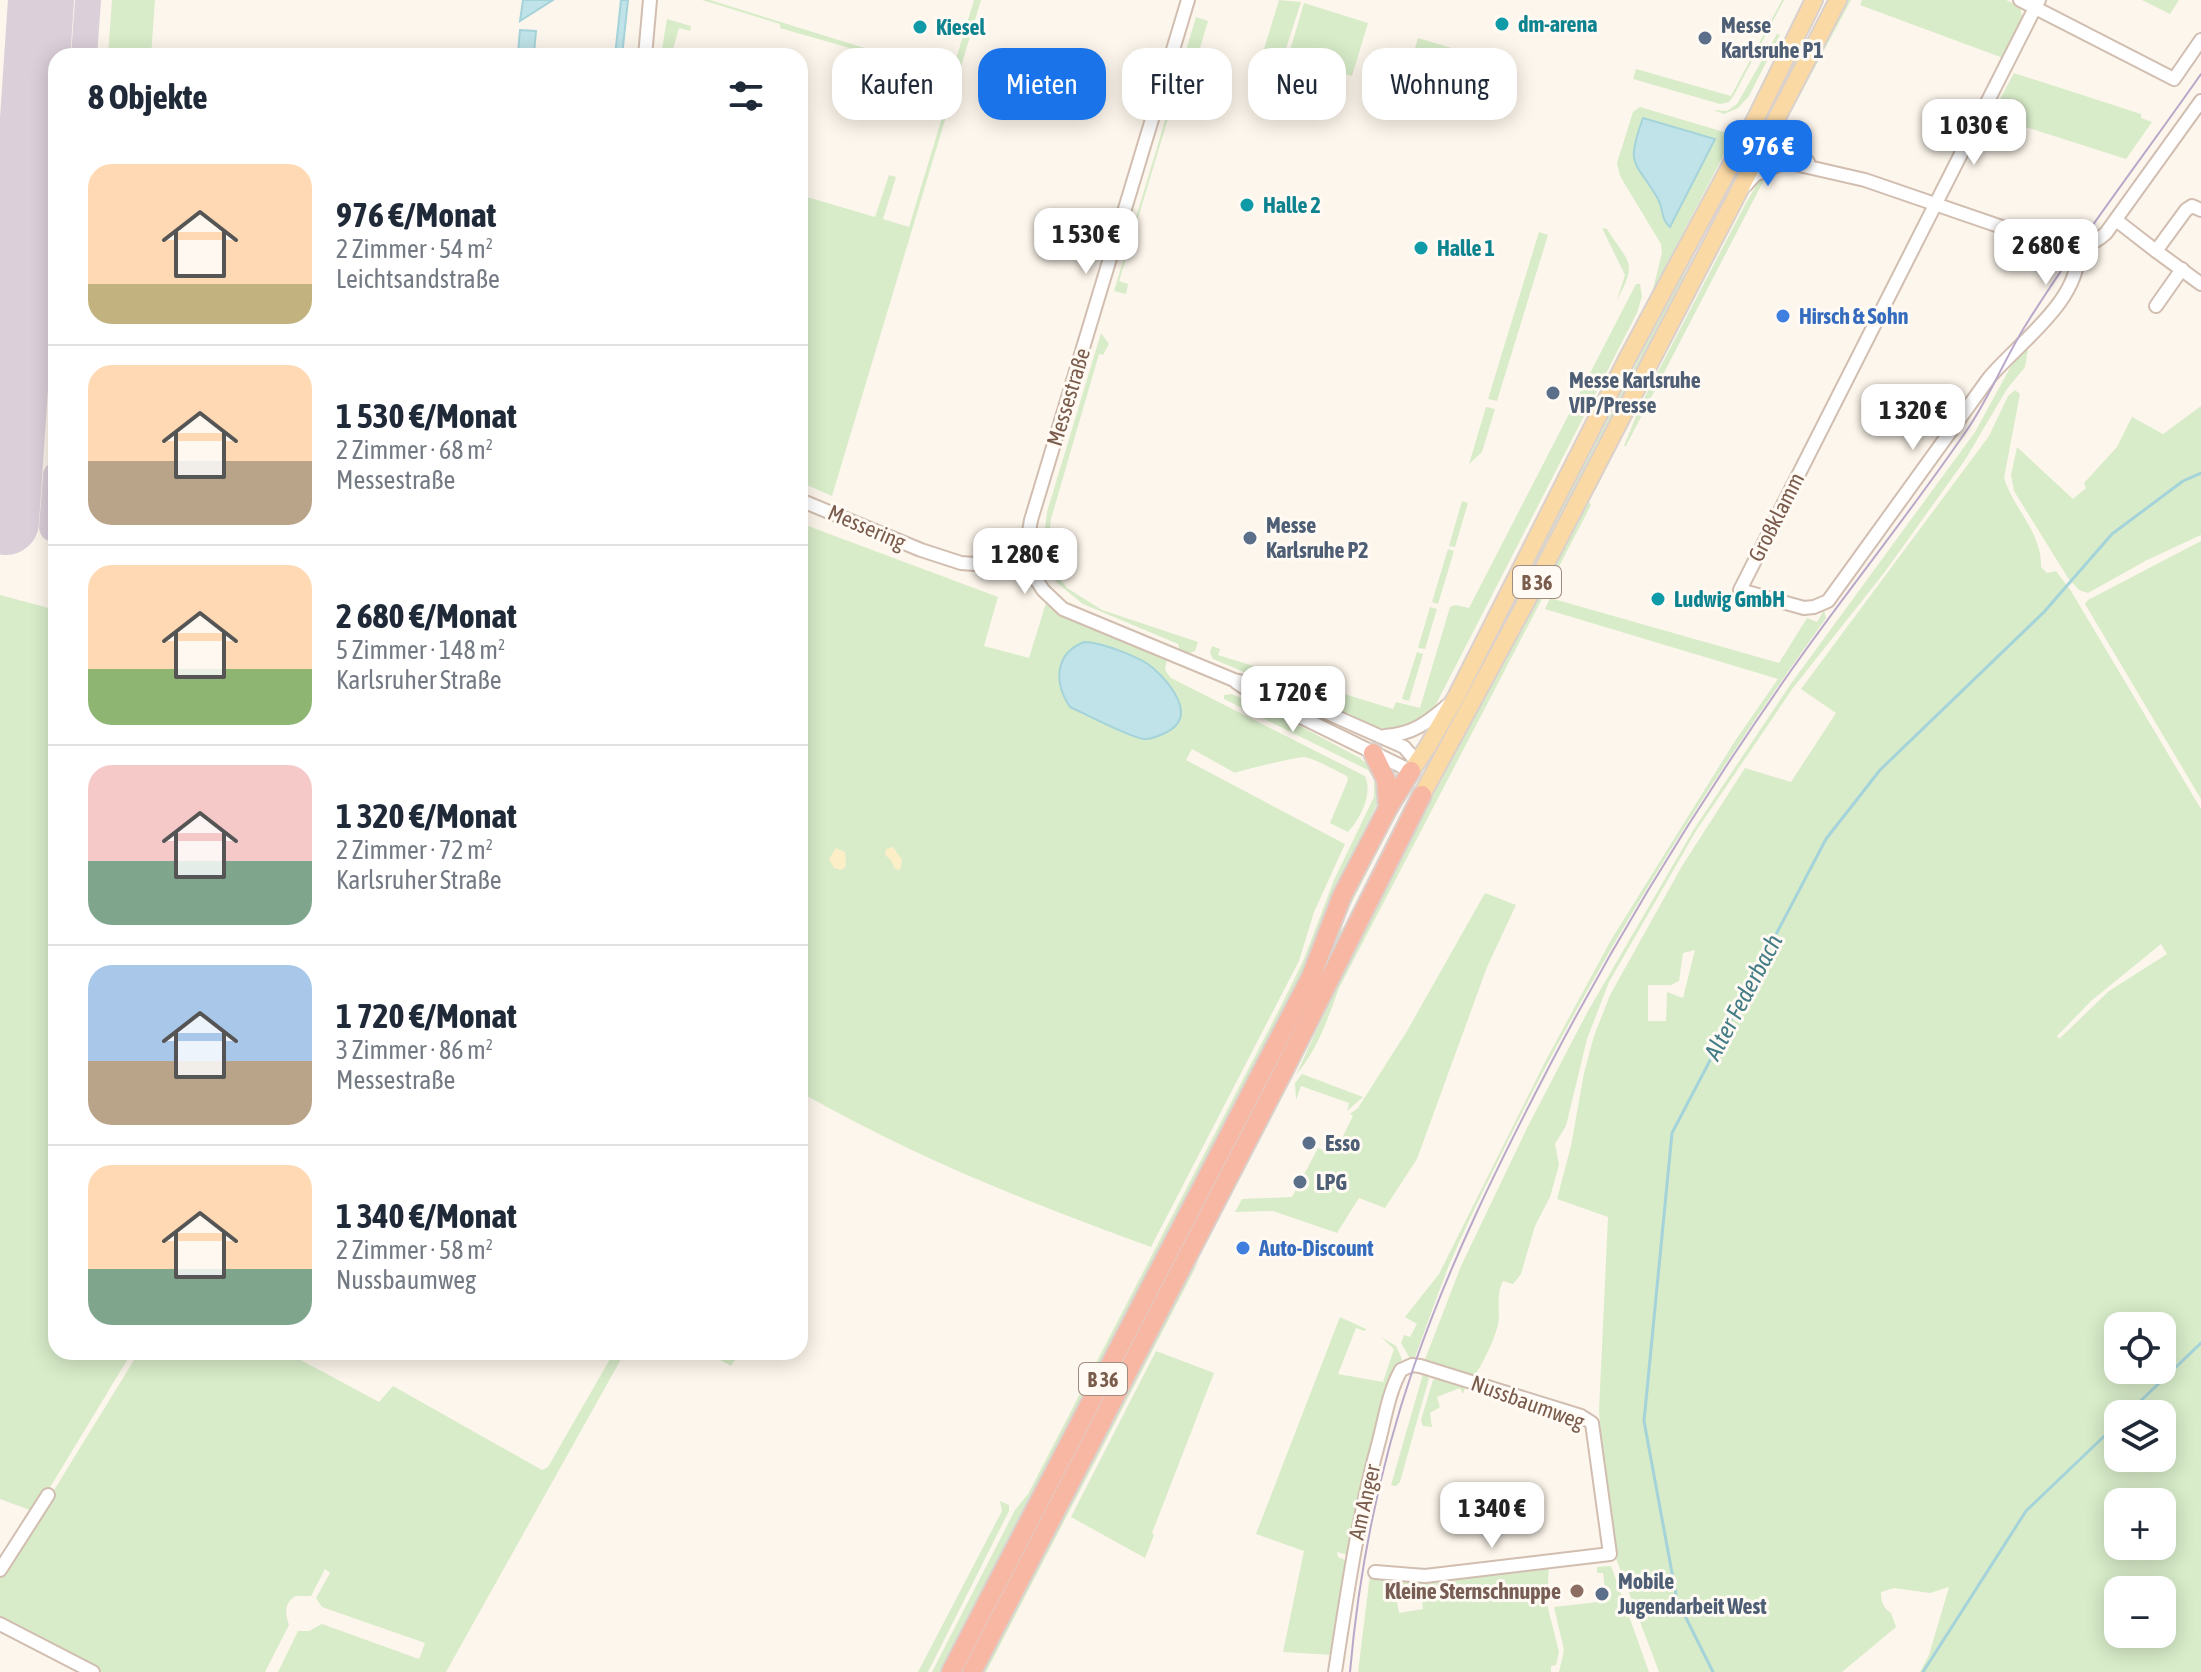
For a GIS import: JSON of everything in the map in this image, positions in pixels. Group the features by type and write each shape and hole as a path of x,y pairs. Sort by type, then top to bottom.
{"highway":[{"path":"1377,745 1386,780 1388,808"},
{"name":"B 36","path":"951,1672 1311,977 1342,896 1388,808 1416,768"},
{"name":"B 36","path":"972,1672 1278,1082 1422,795"}],"main road":[{"name":"B 36","path":"1422,795 1534,588 1752,166 1757,141 1757,116 1814,0"},
{"name":"B 36","path":"1416,768 1456,697 1627,359 1838,0"},
{"path":"1422,795 1416,768 1429,769 1443,757"}],"street":[{"path":"646,48 650,0"},
{"name":"Messestraße","path":"1188,0 1031,520 1029,557 1032,573 1043,590 1063,609 1234,680 1271,688 1416,768"},
{"path":"2020,0 2037,4 2174,79 2201,40"},
{"path":"1934,204 2037,4"},
{"path":"1757,141 1769,158 1865,180 2063,248 2078,248 2098,240 2116,220 2201,101"},
{"path":"1757,141 1818,167"},
{"path":"1738,193 1755,175 1785,162"},
{"name":"Großklamm","path":"1934,204 1740,590 1793,606 1814,607 1828,601 1989,378 2008,355 2040,327 2077,273 2078,248"},
{"path":"2156,251 2186,210 2192,206 2201,210"},
{"path":"2116,220 2201,284"},
{"path":"2156,306 2182,269"},
{"name":"Messering","path":"808,503 921,550 961,563 1029,557"},
{"name":"Messestraße","path":"1234,680 1254,694 1377,745 1404,747 1416,768"},
{"path":"1377,745 1420,728 1456,697"},
{"name":"Am Anger","path":"1335,1672 1351,1560 1393,1388 1407,1366 1434,1370"},
{"name":"Nussbaumweg","path":"1375,1572 1425,1576 1610,1554 1592,1423 1581,1416 1434,1370"},
{"path":"0,1570 48,1495"},
{"path":"0,1624 93,1672"}],"green space":[{"path":"112,0 155,0 152,48 109,48"},
{"path":"702,0 865,48 850,48 780,28 780,24"},
{"path":"974,0 981,0 962,63 962,48 959,48"},
{"path":"1279,0 1301,2 1286,48 1264,48"},
{"path":"1782,0 1729,102 1720,104 1633,79 1636,69 1731,96"},
{"path":"1845,0 1851,0 1784,125 1784,119"},
{"path":"1862,0 2006,0 2020,7 2022,16 2003,58 1860,5"},
{"path":"2142,0 2179,0 2170,14"},
{"path":"1304,3 1368,23 1352,76 1346,74 1346,48 1291,48"},
{"path":"1196,17 1208,21 1200,48 1187,48"},
{"path":"667,19 691,26 690,31 679,28 673,48 662,48"},
{"path":"1777,34 1780,35 1749,96 1738,108 1724,114 1713,110 1727,111 1737,104"},
{"path":"1418,38 1452,48 1415,48"},
{"path":"2014,73 2141,114 2141,118 2152,122 2126,159 1991,116"},
{"path":"1640,107 1734,135 1652,293 1662,253 1661,244 1620,176 1617,163 1633,112"},
{"path":"941,120 945,120 832,496 808,486 808,197 875,217 889,175 896,177 883,219 909,227"},
{"path":"1168,120 1119,281 1128,284 1126,294 1114,291"},
{"path":"1739,163 1684,275 1678,297 1438,754 1431,758 1452,723"},
{"path":"1767,174 1624,446 1641,404 1747,201 1760,179"},
{"path":"1602,228 1607,229 1628,263 1627,277 1617,300 1625,275"},
{"path":"1539,232 1548,235 1497,401 1488,399"},
{"path":"1636,284 1640,284 1642,296 1637,313 1433,710 1406,726 1392,729 1375,727 1213,659 1210,653 1212,646 1220,649 1218,655 1393,709 1396,702 1420,708 1450,607 1469,608"},
{"path":"1101,333 1109,344 1103,355 1099,354 1051,519 1048,546 1051,567 1067,588 1102,610 1198,642 1195,651 1190,653 1180,652 1178,644 1083,604 1056,582 1045,563 1043,546 1047,512"},
{"path":"2025,348 2028,350 2025,367 2007,389 1965,460 1884,573 1793,688 1696,831 1609,982 1587,1039 1566,1126 1555,1144 1559,1165 1550,1197 1535,1226 1521,1274 1513,1284 1503,1281 1498,1325 1477,1372 1471,1376 1424,1362 1461,1266 1528,1126 1588,1011 1694,829 1790,685 1975,432 2017,355"},
{"path":"2015,390 2020,394 2004,478 2037,543 2041,567 2047,573 2056,571 2071,591 2201,809 2201,1672 1920,1672 1929,1655 1949,1587 1930,1593 1894,1588 1881,1592 1883,1604 1891,1613 1896,1627 1842,1672 1659,1672 1614,1553 1605,1481 1599,1411 1608,1217 1557,1199 1571,1146 1584,1073 1610,995 1682,866 1745,768 1791,782 1836,713 1801,689 1989,436 2008,396","holes":["2161,944 2167,954 2109,991 2059,1039 2057,1036 2091,1001","1695,950 1683,998 1667,992 1666,1021 1648,1021 1648,985 1671,985 1679,981 1683,953"]},
{"path":"2201,406 2201,535 2147,560 2088,593 2079,590 2068,578 2014,491 2011,475 2017,447 2073,499 2086,488 2084,483 2117,447 2132,417 2163,434"},
{"path":"1486,407 1495,409 1482,452 1469,464"},
{"path":"1462,501 1468,503 1455,547 1449,546"},
{"path":"1589,502 1591,505 1339,988 1316,1045 1296,1075 1330,994 1580,513"},
{"path":"808,526 998,597 984,646 1029,658 1046,603 1067,617 1167,660 1165,670 1171,678 1365,776 1368,790 1364,806 1348,832 1330,823 1347,776 1321,763 1301,757 1235,773 1192,749 1186,760 1345,844 1314,912 1299,961 1151,1247 972,1177 808,1096"},
{"path":"2201,541 2201,799 2085,604"},
{"path":"1448,549 1454,551 1438,604 1432,602"},
{"path":"0,595 48,608 48,1360 127,1360 35,1512 0,1499"},
{"path":"1550,598 1779,663 1807,618 1817,622 1824,610 1826,618 1708,791 1599,970 1532,1093 1480,1198 1450,1263 1414,1360 1411,1360 1401,1343 1404,1335 1410,1337 1417,1324 1405,1317 1439,1274 1545,1062 1611,940 1735,741 1778,679 1545,609"},
{"path":"1430,607 1437,609 1425,649 1418,648"},
{"path":"1417,652 1423,654 1409,701 1402,699"},
{"path":"1232,694 1360,758 1377,773 1382,794 1331,897 1308,960 1287,1004 941,1672 932,1672 1015,1510 1028,1494 1283,1002 1304,959 1334,880 1374,797 1374,779 1368,770 1224,699 1224,695"},
{"path":"1409,789 1344,919 1337,950 965,1672 960,1672 1351,897"},
{"path":"1485,893 1516,905 1487,967 1417,1159 1385,1208 1359,1198 1337,1233 1273,1211 1235,1212 1242,1199 1292,1197 1318,1148 1328,1153 1332,1148 1336,1150 1353,1116 1350,1114 1358,1108 1407,1031"},
{"path":"1302,1074 1363,1097 1347,1111 1349,1103 1301,1086 1296,1100 1295,1083"},
{"path":"1200,1259 986,1672 979,1672 1168,1307"},
{"path":"1340,1317 1366,1329 1356,1328 1338,1374 1383,1382 1394,1349 1381,1337 1396,1346 1402,1359 1395,1373 1348,1555 1337,1552 1346,1564 1333,1655 1283,1652 1304,1551 1256,1534"},
{"path":"1156,1351 1214,1373 1145,1558 1071,1517"},
{"path":"134,1360 301,1360 379,1402 393,1386 542,1470 548,1467 609,1360 621,1360 446,1672 278,1672 298,1631 309,1631 322,1624 419,1659 425,1643 322,1607 316,1598 330,1573 325,1569 311,1596 295,1596 289,1602 286,1613 289,1625 265,1672 102,1672 0,1621 0,1578"},
{"path":"720,1360 735,1360 731,1366"},
{"path":"1423,1374 1429,1378 1400,1482 1396,1486 1391,1485"},
{"path":"1437,1378 1466,1385 1463,1394 1460,1388 1437,1397 1440,1407 1430,1413 1432,1427 1423,1426 1421,1420 1433,1380"},
{"path":"1000,1501 1009,1505 1009,1511 928,1672 918,1672 1002,1511"},
{"path":"1549,1566 1547,1604 1559,1652 1551,1672 1358,1672 1370,1575 1413,1581 1415,1593 1412,1594 1411,1588 1395,1590 1399,1613 1423,1609 1420,1580"},
{"path":"1611,1566 1649,1672 1559,1672 1564,1650 1554,1607 1606,1601 1603,1573 1597,1573 1597,1567"}],"sand":[{"path":"893,847 902,860 900,870 895,869 885,855 886,849"},
{"path":"836,848 845,852 846,866 842,870 834,868 829,859"}],"water":[{"path":"523,0 553,0 520,21"},
{"path":"621,0 628,0 623,48 616,48"},
{"path":"520,30 536,31 535,48 518,48"},
{"path":"1643,118 1715,139 1670,227 1658,199 1635,162 1635,146"},
{"path":"1084,642 1120,651 1153,668 1167,682 1178,700 1181,709 1176,725 1159,736 1144,739 1070,707 1061,688 1060,670 1067,654"}],"waterway":[{"name":"Alter Federbach","path":"1713,1672 1677,1600 1644,1421 1672,1133 1826,839 1880,770 2044,612 2112,534 2183,481 2201,473"},
{"name":"Alter Federbach","path":"2142,1400 2201,1343"},
{"name":"Alter Federbach","path":"1923,1672 2026,1511 2104,1436"}],"taxiway":[{"path":"85,48 88,0"}],"runway":[{"path":"6,522 41,0"}],"tram line":[{"path":"1350,1672 1359,1595 1381,1479 1414,1366 1476,1213 1577,1014 1634,914 1725,767 1812,641 1969,427 2019,336 2048,291 2201,74"}],"place":[{"name":"dm-arena","path":"1502,24"},
{"name":"Kiesel","path":"920,27"},
{"name":"Messe Karlsruhe P1","path":"1705,38"},
{"name":"Halle 2","path":"1247,205"},
{"name":"Halle 1","path":"1421,248"},
{"name":"Hirsch & Sohn","path":"1783,316"},
{"name":"Messe Karlsruhe VIP/Presse","path":"1553,393"},
{"name":"Messe Karlsruhe P2","path":"1250,538"},
{"name":"Ludwig GmbH","path":"1658,599"},
{"name":"Esso","path":"1309,1143"},
{"name":"LPG","path":"1300,1182"},
{"name":"Auto-Discount","path":"1243,1248"},
{"name":"Kleine Sternschnuppe","path":"1577,1591"},
{"name":"Mobile Jugendarbeit West","path":"1602,1594"}]}
